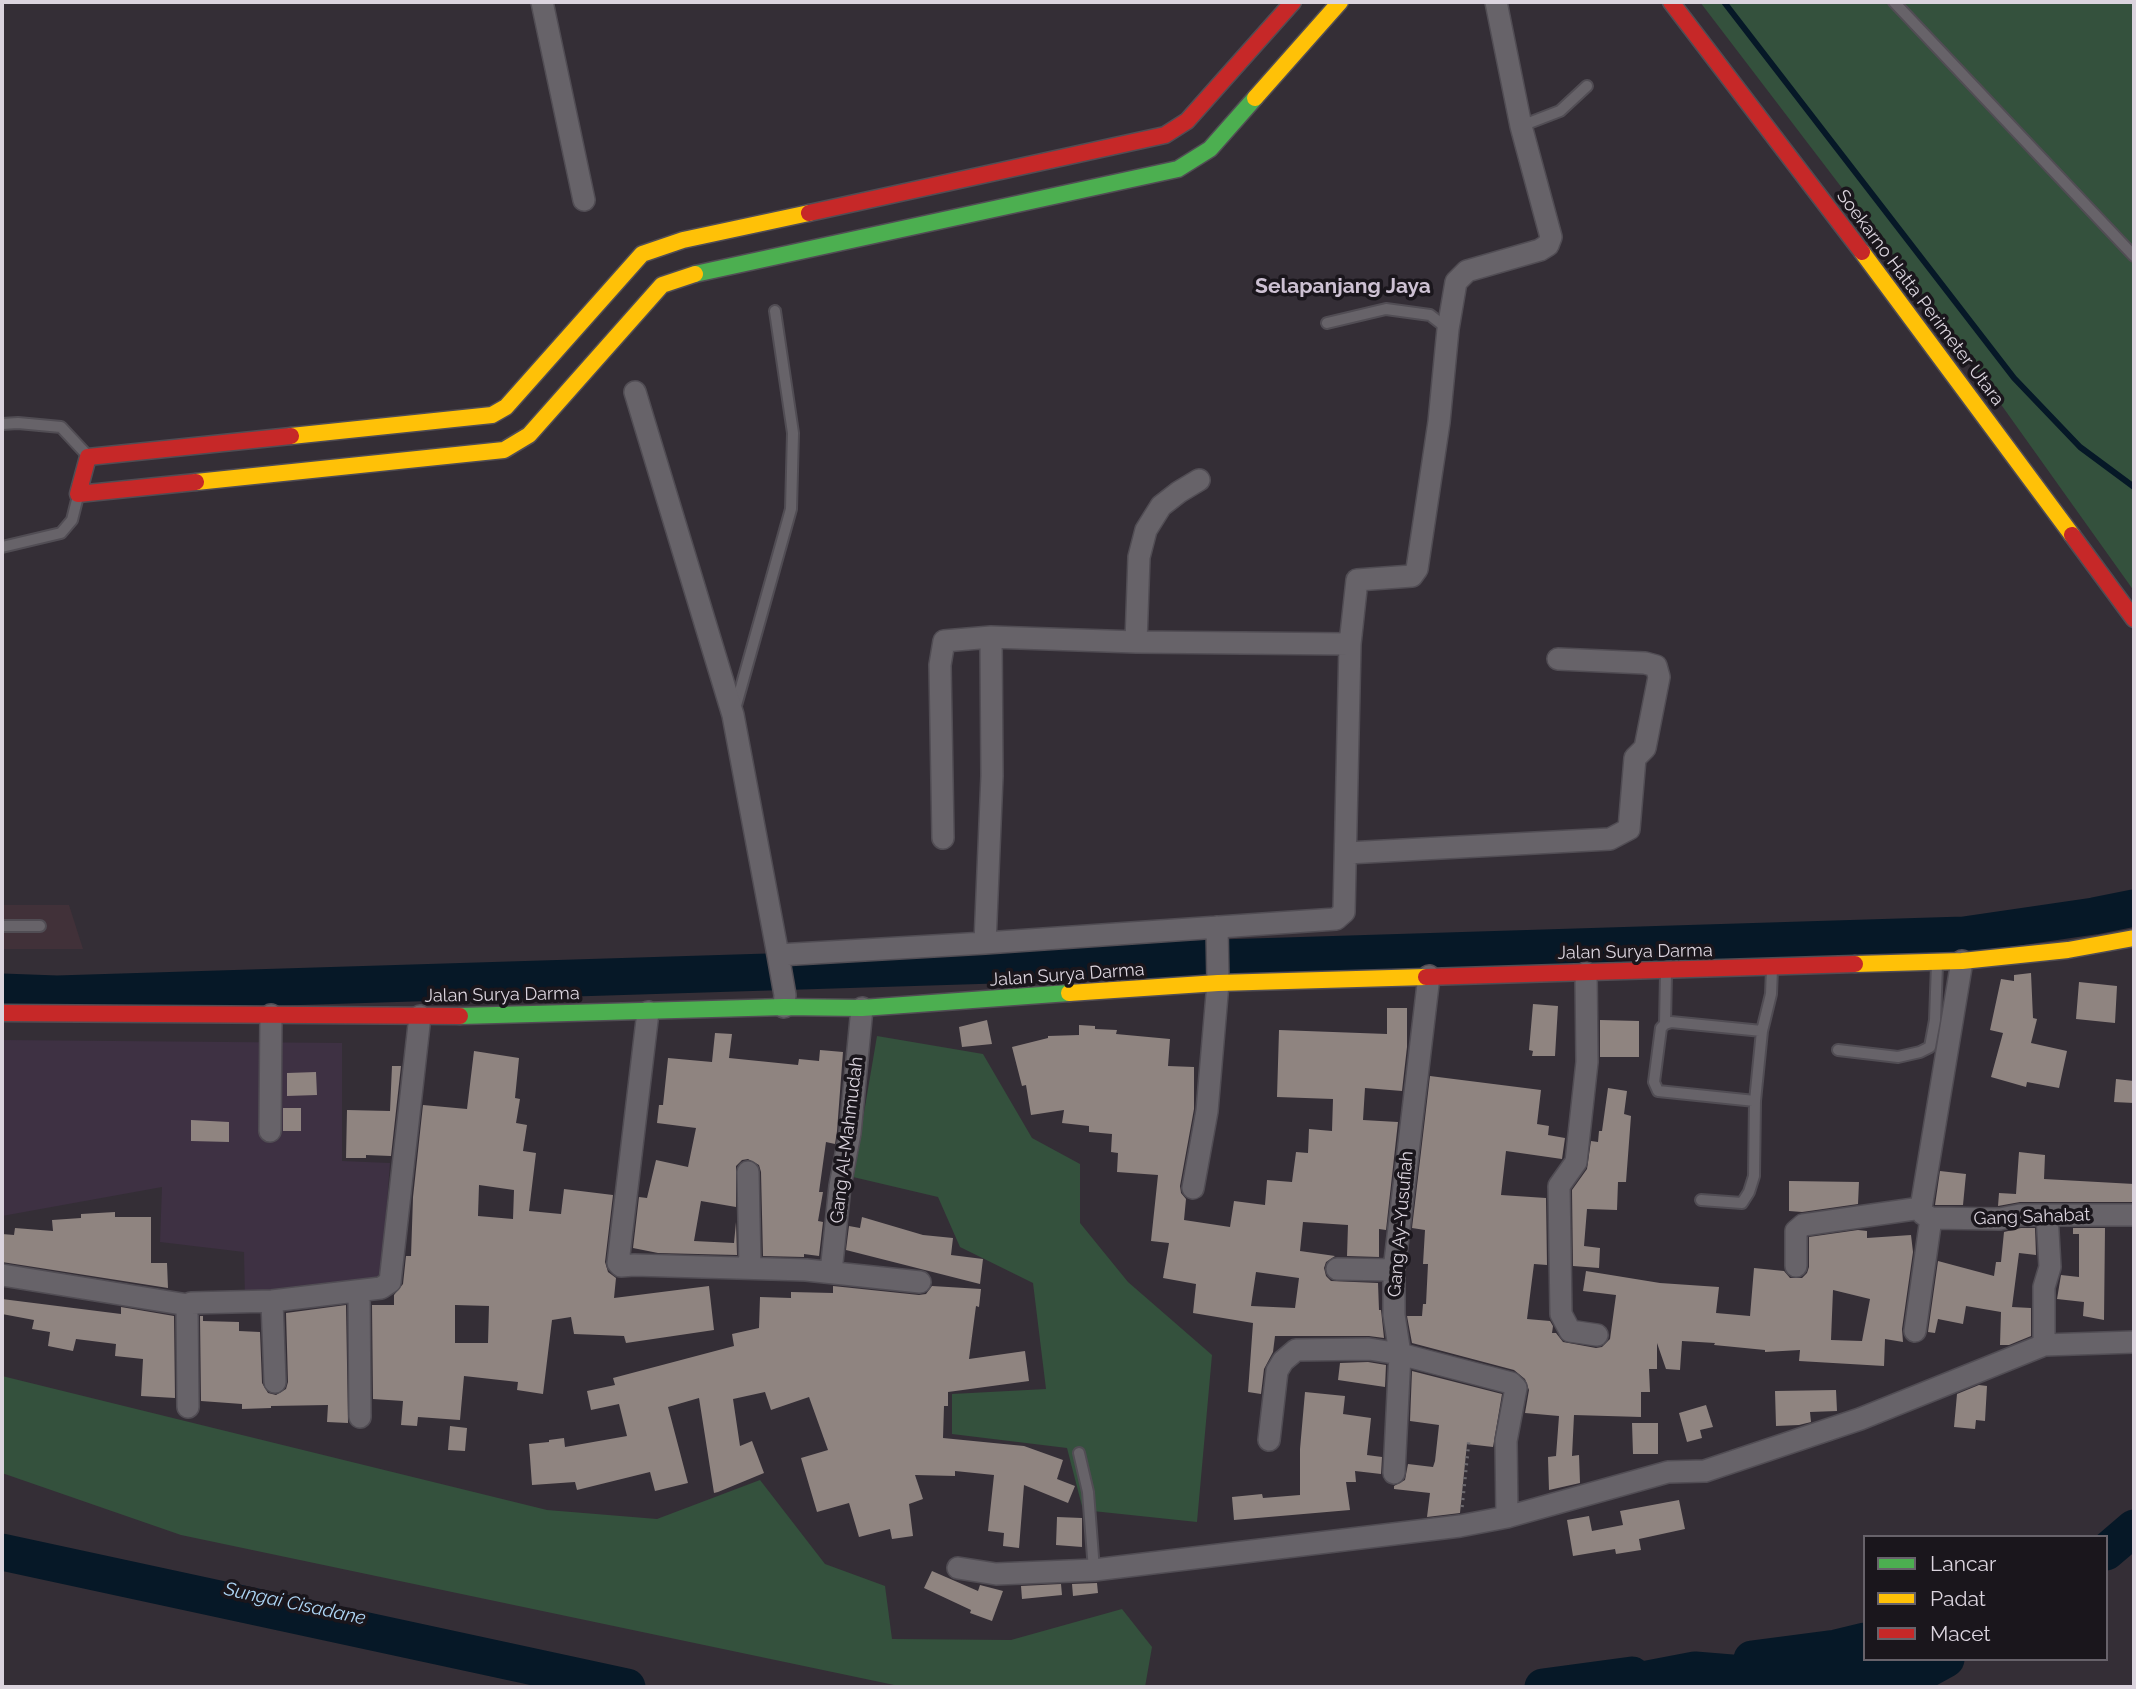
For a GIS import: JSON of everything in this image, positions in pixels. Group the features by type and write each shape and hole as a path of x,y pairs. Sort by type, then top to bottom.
{"main road":[{"path":"1293,2 1187,121 1165,135 683,240 642,254 506,407 492,415 89,457 78,494 504,450 529,435 662,285 692,275 1178,169 1210,149 1340,2"},
{"name":"Soekarno Hatta Perimeter Utara","path":"1671,2 1876,270 2134,619"},
{"name":"Jalan Surya Darma","path":"2,1013 420,1016 649,1013 784,1001 862,1008 1218,977 1429,976 1962,961 2068,950 2134,938"}],"street":[{"path":"542,2 584,200"},
{"path":"778,957 985,943 1218,934 1336,919 1344,912 1350,644 1357,580 1412,576 1417,569 1456,282 1467,271 1540,250 1548,245 1551,237 1521,126 1496,2"},
{"path":"912,190 921,225"},
{"path":"882,197 890,232"},
{"path":"635,392 733,715 784,1001"},
{"path":"299,435 302,471"},
{"path":"263,439 267,475"},
{"path":"1136,642 1139,557 1146,530 1161,506 1199,480"},
{"path":"943,838 940,654 944,641 991,637 1136,642 1350,644"},
{"path":"985,943 992,776 991,637"},
{"path":"1347,853 1609,839 1629,829 1635,758 1645,748 1659,677 1656,666 1645,663 1558,659"},
{"path":"1194,1188 1207,1111 1218,977 1218,934"},
{"path":"1915,1331 1926,1213 1962,961"},
{"path":"1586,972 1587,1062 1576,1162 1559,1186 1560,1314 1570,1331 1597,1335"},
{"name":"Gang Ay-Yusufiah","path":"1394,1473 1400,1354 1394,1315 1394,1270 1429,976"},
{"name":"Gang Al-Mahmudah","path":"831,1272 840,1186 850,1133 862,1008"},
{"path":"649,1013 618,1263 621,1266 831,1272 920,1282"},
{"path":"270,1131 271,1015"},
{"path":"2,1275 188,1305 272,1301 387,1286 392,1279 420,1016"},
{"path":"748,1172 750,1268"},
{"name":"Gang Sahabat","path":"1796,1266 1797,1231 1803,1224 1926,1213 2000,1219 2020,1215 2134,1215"},
{"path":"2044,1345 2044,1287 2050,1268 2047,1215"},
{"path":"1337,1269 1394,1270"},
{"path":"359,1291 360,1417"},
{"path":"272,1301 275,1382"},
{"path":"188,1305 188,1407"},
{"path":"958,1569 996,1574 1094,1570 1460,1527 1507,1517 1668,1472 1705,1471 1860,1419 2044,1345 2134,1342"},
{"path":"1269,1440 1277,1371 1283,1361 1296,1350 1369,1349 1400,1354 1511,1382 1516,1388 1506,1441 1507,1517"}],"lane":[{"path":"1894,2 2134,256"},
{"path":"1521,126 1560,111 1587,86"},
{"path":"1327,323 1386,309 1430,315 1448,328"},
{"path":"733,715 791,509 793,433 775,311"},
{"path":"2,424 61,427 89,457"},
{"path":"2,547 61,533 72,520 78,494"},
{"path":"2,926 40,926"},
{"path":"1838,1050 1898,1057 1920,1052 1930,1046 1935,1020 1937,961"},
{"path":"1701,1200 1742,1203 1754,1176 1755,1101 1762,1031 1771,994 1772,968"},
{"path":"1665,1024 1666,970"},
{"path":"1755,1101 1658,1091 1654,1082 1661,1028 1665,1024 1671,1022 1762,1031"},
{"path":"1079,1453 1088,1492 1094,1570"}],"path":[{"path":"1460,1527 1469,1439"}],"shaded area":[{"path":"2,905 69,905 83,949 2,949"},
{"path":"2,1040 342,1043 342,1161 390,1163 381,1284 245,1300 244,1252 160,1242 162,1187 2,1216"}],"green space":[{"path":"1700,2 2134,2 2134,591 1913,281"},
{"path":"877,1036 983,1054 1032,1138 1080,1164 1080,1223 1128,1282 1212,1355 1197,1522 1083,1510 1067,1448 952,1434 952,1394 1046,1389 1033,1283 960,1247 938,1197 853,1177"},
{"path":"2,1376 547,1510 657,1519 760,1480 825,1564 885,1586 892,1639 1011,1640 1122,1609 1152,1647 1145,1687 899,1686 181,1535 2,1473"}],"building":[{"path":"2031,973 2033,1018 2037,1019 2031,1043 2067,1051 2059,1088 2027,1082 2026,1087 1991,1077 2003,1033 1990,1030 2001,979 2014,981 2014,975"},
{"path":"2079,982 2117,986 2115,1023 2076,1019"},
{"path":"1533,1004 1558,1006 1555,1056 1532,1056 1533,1051 1529,1050"},
{"path":"1387,1008 1407,1008 1407,1047 1402,1091 1365,1088 1363,1120 1398,1122 1386,1230 1379,1229 1379,1257 1347,1256 1348,1225 1303,1222 1300,1251 1335,1256 1326,1262 1324,1268 1331,1281 1378,1283 1384,1338 1275,1336 1273,1352 1264,1369 1261,1394 1248,1392 1253,1323 1193,1313 1196,1284 1163,1278 1169,1243 1151,1241 1158,1175 1117,1172 1118,1153 1111,1152 1112,1134 1089,1132 1089,1126 1062,1123 1064,1110 1031,1115 1026,1085 1022,1086 1012,1047 1048,1036 1079,1035 1079,1025 1117,1030 1116,1034 1170,1039 1168,1066 1194,1067 1194,1109 1180,1186 1186,1199 1184,1220 1230,1227 1234,1201 1265,1205 1267,1180 1292,1182 1296,1152 1308,1153 1309,1129 1332,1131 1333,1099 1277,1097 1279,1030 1387,1034","holes":["1256,1272 1299,1278 1295,1308 1251,1306"]},
{"path":"987,1020 992,1044 962,1047 959,1027"},
{"path":"1600,1020 1639,1021 1639,1057 1600,1057"},
{"path":"715,1033 732,1034 729,1058 798,1065 799,1059 819,1061 820,1050 843,1052 835,1144 826,1142 819,1192 823,1192 818,1221 823,1222 819,1256 763,1256 761,1172 759,1165 748,1159 742,1160 736,1166 736,1207 701,1201 694,1241 734,1243 736,1222 737,1255 658,1253 633,1248 639,1197 647,1198 656,1160 688,1167 696,1128 657,1123 659,1105 663,1105 668,1058 712,1062"},
{"path":"474,1051 519,1058 515,1098 520,1099 516,1123 527,1125 523,1151 536,1153 529,1211 561,1214 564,1189 613,1195 605,1262 608,1272 616,1278 614,1298 709,1286 714,1330 626,1343 624,1336 574,1334 571,1317 552,1320 543,1394 517,1390 518,1382 464,1376 460,1420 418,1417 417,1426 401,1425 403,1401 373,1399 372,1305 394,1305 394,1295 403,1284 406,1256 411,1256 413,1197 423,1105 467,1109","holes":["479,1185 514,1190 513,1219 478,1216","455,1305 489,1306 488,1343 455,1343"]},
{"path":"392,1066 401,1066 391,1156 366,1155 366,1158 346,1158 347,1110 390,1111"},
{"path":"316,1072 317,1095 287,1096 287,1073"},
{"path":"1430,1076 1541,1090 1537,1124 1549,1126 1548,1135 1565,1138 1562,1159 1506,1151 1501,1195 1546,1198 1547,1265 1534,1264 1527,1319 1550,1321 1553,1326 1552,1333 1556,1333 1563,1342 1602,1347 1610,1339 1616,1295 1583,1291 1586,1271 1660,1283 1719,1287 1716,1313 1750,1316 1754,1268 1784,1271 1790,1278 1802,1278 1809,1267 1809,1237 1858,1230 1867,1231 1867,1238 1911,1235 1913,1252 1902,1329 1903,1342 1885,1339 1884,1366 1799,1361 1800,1350 1765,1352 1714,1345 1715,1343 1682,1341 1680,1370 1666,1369 1657,1343 1657,1369 1649,1369 1650,1392 1641,1392 1641,1417 1574,1415 1572,1456 1579,1455 1580,1483 1549,1490 1548,1457 1556,1456 1559,1416 1525,1413 1529,1390 1525,1379 1514,1370 1412,1343 1407,1316 1422,1316 1423,1304 1426,1304 1428,1264 1423,1264 1425,1230 1412,1228","holes":["1833,1290 1870,1299 1862,1341 1831,1340"]},
{"path":"2116,1079 2134,1081 2134,1103 2114,1102"},
{"path":"1608,1088 1627,1091 1624,1114 1631,1116 1626,1182 1618,1182 1617,1210 1587,1209 1584,1246 1600,1248 1599,1268 1573,1266 1572,1190 1587,1169 1591,1141 1598,1142 1599,1131 1602,1131"},
{"path":"283,1108 301,1108 301,1131 283,1131"},
{"path":"191,1120 229,1122 229,1142 191,1141"},
{"path":"2019,1152 2045,1155 2044,1179 2134,1184 2134,1202 2020,1202 1998,1206 1999,1193 2016,1194"},
{"path":"1940,1171 1966,1174 1963,1205 1935,1205"},
{"path":"1789,1181 1859,1182 1858,1204 1802,1212 1789,1211"},
{"path":"115,1212 115,1217 151,1217 151,1263 167,1263 168,1288 2,1262 2,1234 14,1235 15,1228 53,1231 52,1220 81,1218 81,1214"},
{"path":"862,1217 923,1235 953,1238 951,1255 983,1259 980,1284 846,1250 849,1226 860,1228"},
{"path":"2035,1228 2036,1255 2019,1253 2012,1307 2031,1308 2031,1336 2009,1345 2000,1345 2001,1312 1966,1306 1963,1324 1938,1319 1935,1333 1928,1332 1938,1261 1994,1276 1996,1262 2001,1262 2004,1232"},
{"path":"2073,1228 2105,1228 2104,1320 2083,1316 2084,1302 2057,1299 2061,1275 2079,1277 2079,1234 2073,1234"},
{"path":"833,1286 919,1295 926,1294 932,1286 981,1289 969,1359 1025,1351 1029,1381 948,1392 948,1406 944,1406 943,1438 1024,1446 1063,1460 1057,1479 1075,1486 1068,1503 1024,1485 1019,1548 1003,1546 1004,1533 988,1531 994,1475 955,1471 955,1476 915,1475 923,1499 909,1504 913,1536 892,1539 890,1529 859,1537 849,1503 817,1512 801,1458 828,1450 809,1397 771,1410 765,1392 733,1399 740,1446 752,1441 764,1473 718,1492 714,1493 699,1398 668,1407 688,1483 655,1491 650,1472 577,1490 575,1482 532,1485 529,1444 564,1438 565,1447 627,1436 619,1404 591,1410 587,1391 615,1385 613,1378 734,1346 732,1334 759,1328 760,1297 791,1298 791,1292 833,1293"},
{"path":"2,1299 121,1314 121,1307 174,1316 175,1398 141,1396 143,1359 115,1356 116,1344 76,1339 73,1351 48,1346 50,1332 32,1329 34,1320 2,1314"},
{"path":"346,1305 348,1423 327,1422 328,1405 242,1409 242,1404 201,1401 200,1316 203,1316 203,1321 239,1322 239,1331 260,1332 262,1383 268,1393 276,1395 286,1389 288,1382 286,1313"},
{"path":"1368,1362 1386,1365 1385,1387 1338,1380 1340,1363"},
{"path":"1412,1371 1502,1394 1493,1447 1467,1444 1460,1513 1427,1517 1430,1493 1394,1489 1394,1486 1405,1480 1408,1464 1433,1467 1435,1461 1439,1425 1410,1421"},
{"path":"1979,1385 1987,1386 1985,1421 1976,1420 1975,1429 1954,1427 1957,1394"},
{"path":"1836,1390 1837,1411 1810,1412 1811,1422 1776,1426 1775,1391"},
{"path":"1305,1392 1345,1396 1343,1414 1371,1418 1367,1455 1382,1457 1381,1474 1355,1471 1356,1482 1346,1482 1350,1510 1234,1520 1232,1497 1262,1494 1263,1498 1300,1495 1300,1449"},
{"path":"1706,1405 1713,1427 1700,1430 1702,1438 1687,1442 1679,1413"},
{"path":"1632,1423 1658,1423 1658,1454 1633,1454"},
{"path":"450,1426 467,1428 465,1451 448,1450"},
{"path":"1679,1500 1685,1529 1639,1539 1641,1550 1616,1554 1615,1549 1573,1556 1567,1520 1589,1516 1592,1531 1623,1525 1620,1511"},
{"path":"1057,1517 1082,1518 1082,1547 1056,1545"},
{"path":"932,1571 978,1591 980,1585 1003,1591 992,1621 970,1613 971,1610 924,1588"},
{"path":"1097,1583 1098,1593 1073,1596 1072,1584"},
{"path":"1061,1584 1062,1595 1022,1599 1021,1586"}],"waterway":[{"path":"1724,2 2014,378 2080,447 2134,487"},
{"path":"2,992 57,994 1964,935 2134,908"},
{"name":"Sungai Cisadane","path":"2108,1550 2134,1528"},
{"path":"2,1552 627,1687"},
{"path":"1752,1659 1836,1648 1863,1641"},
{"name":"Sungai Cisadane","path":"1606,1687 1695,1670 1817,1680 1926,1670 1942,1661"},
{"path":"1543,1687 1632,1675"}],"traffic: fast":[{"path":"695,274 1178,169 1210,149 1255,98"},
{"path":"460,1016 784,1007 862,1008 1069,993"}],"traffic: slow":[{"path":"1255,98 1340,2"},
{"path":"291,436 492,415 506,407 642,254 683,240 809,213"},
{"path":"1862,252 2072,535"},
{"path":"196,482 504,450 529,435 662,285 695,274"},
{"path":"1855,964 1962,961 2068,950 2134,938"},
{"path":"1069,993 1218,983 1426,977"}],"traffic: jam":[{"path":"809,213 1165,135 1187,121 1293,2"},
{"path":"1671,2 1862,252"},
{"path":"196,482 78,494 88,457 291,436"},
{"path":"2072,535 2134,619"},
{"path":"1426,977 1855,964"},
{"path":"2,1013 460,1016"}],"district":[{"name":"Selapanjang Jaya","path":"1343,287"}]}
